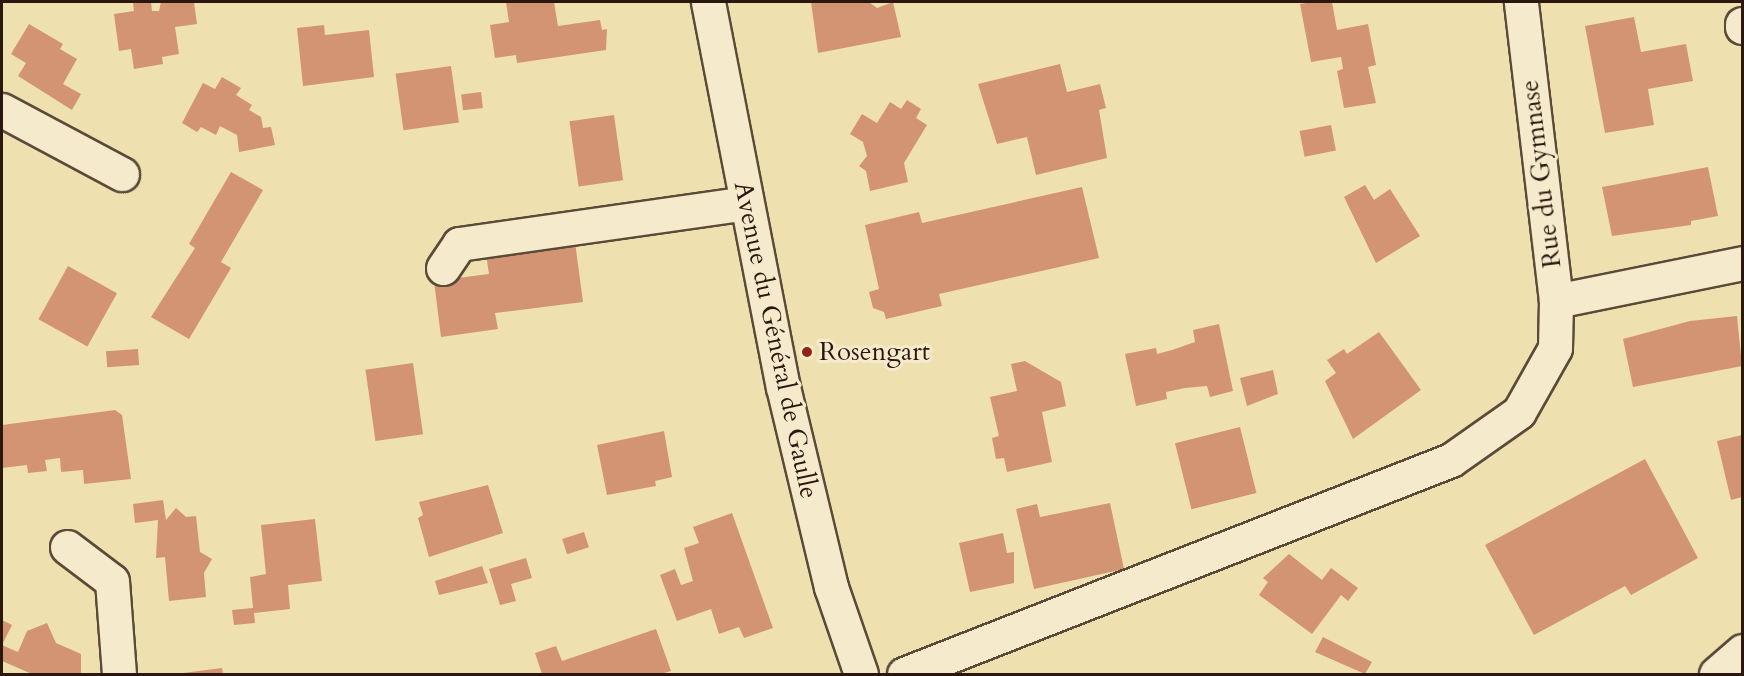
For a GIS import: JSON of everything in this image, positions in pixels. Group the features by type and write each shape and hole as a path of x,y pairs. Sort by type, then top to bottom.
{"street":[{"name":"Avenue du Général de Gaulle","path":"708,2 746,203 821,542 861,675"},
{"name":"Rue du Gymnase","path":"904,675 1451,460 1520,412 1554,348 1556,301 1521,2"},
{"path":"2,110 123,174"},
{"path":"443,268 459,244 746,203"},
{"path":"1556,301 1743,263"},
{"path":"68,547 112,581 119,675"},
{"path":"1716,675 1743,651"}],"building":[{"path":"151,2 152,11 159,11 161,2 194,2 197,24 175,27 179,54 162,57 163,64 134,69 131,49 119,51 114,14 134,11 133,3"},
{"path":"506,2 554,2 558,26 600,20 602,30 607,29 606,50 517,63 516,55 495,58 490,25 509,22"},
{"path":"811,2 869,2 877,8 893,2 901,37 818,53"},
{"path":"1332,2 1337,30 1368,24 1376,65 1368,67 1376,103 1344,108 1337,71 1343,69 1341,57 1311,62 1300,4"},
{"path":"1634,17 1641,52 1686,44 1693,81 1648,89 1654,125 1605,133 1585,26"},
{"path":"29,24 63,44 60,49 77,59 63,84 81,94 72,110 18,76 26,63 11,54"},
{"path":"324,25 325,35 369,30 374,77 303,86 297,28"},
{"path":"1060,64 1067,92 1100,84 1106,108 1099,110 1107,158 1036,175 1027,137 997,144 978,84"},
{"path":"451,66 459,122 403,130 396,74"},
{"path":"222,77 241,88 236,95 252,105 249,110 261,117 263,128 271,127 275,145 239,152 237,135 220,126 216,135 201,127 197,132 182,123 203,83 215,89"},
{"path":"481,92 483,108 463,110 461,94"},
{"path":"907,100 921,109 916,118 927,125 904,163 908,182 870,191 866,171 859,166 867,156 863,142 850,134 862,114 877,123 890,102 901,109"},
{"path":"614,115 623,180 579,187 569,121"},
{"path":"1331,125 1336,151 1305,157 1300,131"},
{"path":"1708,167 1718,216 1691,221 1691,225 1612,236 1602,187"},
{"path":"231,172 263,190 221,262 231,268 189,339 151,317 195,248 189,244"},
{"path":"1365,185 1374,200 1390,189 1420,236 1376,263 1344,197"},
{"path":"1082,187 1099,258 939,294 942,306 886,319 884,312 873,308 869,292 879,289 865,225 919,212 922,223"},
{"path":"575,242 583,302 495,313 498,329 441,337 434,281 489,274 485,247"},
{"path":"68,266 117,293 87,347 38,319"},
{"path":"1737,316 1742,366 1633,387 1623,339 1690,321"},
{"path":"1219,324 1233,391 1210,397 1207,386 1185,388 1166,392 1167,399 1136,406 1125,354 1156,348 1157,354 1172,350 1195,342 1193,330"},
{"path":"1379,332 1421,390 1353,439 1325,381 1336,373 1327,360 1344,349 1347,354"},
{"path":"138,349 139,365 107,367 106,351"},
{"path":"1025,361 1061,382 1066,406 1042,412 1052,462 1007,472 1004,458 996,459 992,438 999,436 990,397 1017,391 1011,364"},
{"path":"413,363 423,434 375,441 365,370"},
{"path":"1273,370 1278,394 1247,406 1240,378"},
{"path":"115,410 122,415 131,479 84,484 83,470 61,472 60,458 45,460 47,471 28,473 27,465 2,468 2,425"},
{"path":"1240,427 1256,493 1191,509 1175,443"},
{"path":"664,431 672,477 655,481 656,486 607,495 597,445"},
{"path":"1742,435 1742,497 1731,500 1717,441"},
{"path":"1645,459 1698,558 1631,595 1625,586 1534,635 1485,545"},
{"path":"488,485 503,533 429,557 418,518 423,515 419,502"},
{"path":"163,500 166,520 176,508 186,517 196,516 200,552 212,559 204,573 206,597 169,601 165,557 156,558 158,520 135,523 133,504"},
{"path":"1110,503 1124,569 1034,589 1016,509 1037,504 1040,517"},
{"path":"732,513 773,628 744,638 739,627 719,634 711,609 677,621 660,575 675,569 681,585 693,581 684,548 699,543 693,527"},
{"path":"315,519 322,581 288,585 290,609 254,613 255,623 234,625 232,610 253,608 250,577 266,574 261,525"},
{"path":"584,532 589,547 567,554 562,539"},
{"path":"1003,533 1007,553 1014,552 1014,583 970,592 959,543"},
{"path":"1289,554 1322,580 1331,568 1358,588 1348,601 1341,595 1312,634 1259,595 1268,582 1263,578"},
{"path":"526,558 532,578 511,584 516,601 500,605 489,569"},
{"path":"482,566 488,583 439,595 435,581"},
{"path":"2,620 12,625 2,645"},
{"path":"47,623 56,643 81,654 81,674 32,674 2,661 2,645 18,652 27,631"},
{"path":"656,629 671,671 661,674 542,674 535,653 556,646 562,661"},
{"path":"1323,637 1372,662 1365,674 1315,652"},
{"path":"222,668 223,674 183,674 183,673"}],"place":[{"name":"Rosengart","path":"807,352"}]}
